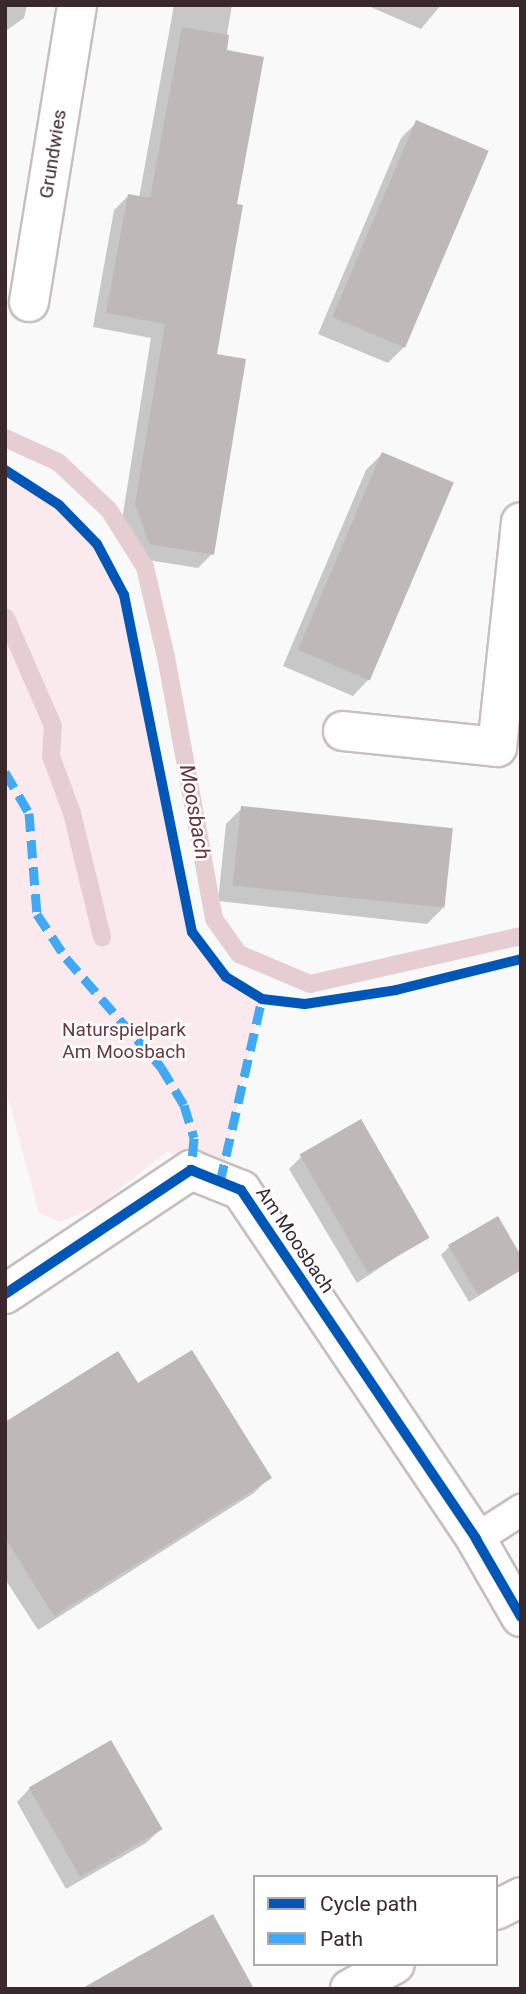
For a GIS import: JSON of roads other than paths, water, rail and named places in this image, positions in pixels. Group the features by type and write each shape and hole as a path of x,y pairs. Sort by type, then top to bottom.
{"street":[{"name":"Grundwies","path":"29,302 77,5"},
{"path":"343,731 497,747 521,522"},
{"name":"Am Moosbach","path":"5,1294 191,1170 241,1190 476,1539"},
{"path":"476,1539 521,1617"},
{"path":"498,1909 521,1897"},
{"path":"350,1989 392,1966"}],"lane":[{"path":"476,1539 521,1510"}],"waterway":[{"name":"Moosbach","path":"5,438 58,462 109,510 145,567 166,657 214,919 239,954 310,984 521,936"},
{"path":"6,618 53,726 51,756 72,813 102,937"}],"park label":[{"name":"Naturspielpark Am Moosbach","path":"124,1041"}]}
